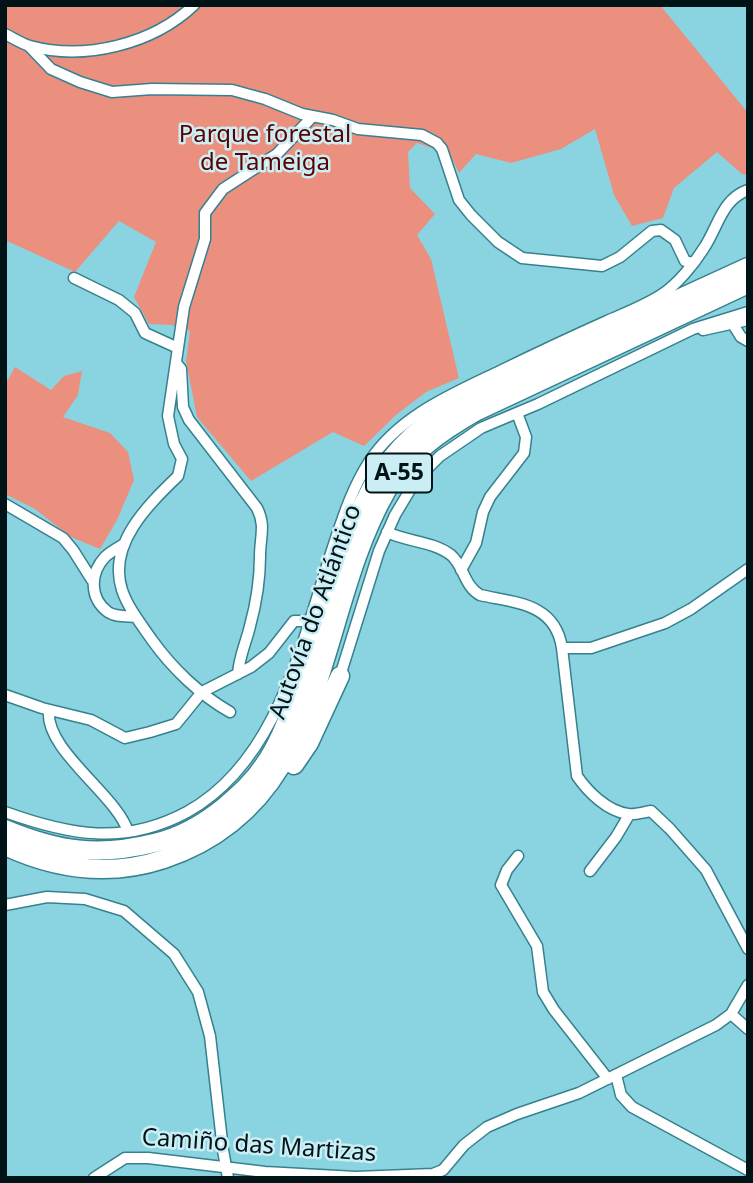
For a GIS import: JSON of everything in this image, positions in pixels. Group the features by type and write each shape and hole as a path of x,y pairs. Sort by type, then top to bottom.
{"highway":[{"name":"Autovía do Atlántico","path":"5,828 30,839 76,850 123,851 167,840 192,830 243,791 265,765 285,727 307,669 353,525 365,497 381,471 402,446 442,414 478,392 748,267"},
{"name":"Autovía do Atlántico","path":"5,846 21,854 68,867 101,871 141,867 183,853 226,828 255,802 292,751 308,714 366,535 387,491 402,468 440,433 477,411 748,284"},
{"path":"592,339 621,315"},
{"path":"463,389 539,364"},
{"path":"226,828 253,812 278,789 309,743 340,676"}],"street":[{"path":"29,46 73,51 111,46 143,38 177,21 194,5"},
{"path":"5,34 29,46 51,69 112,92 164,89 232,90 265,99 302,114 333,120 358,129 422,135 442,149 460,200 471,215 510,252 522,258 603,266 620,257 652,230 661,230 676,240 685,261 693,262"},
{"path":"230,712 210,700 159,650 136,617 121,586 120,574 125,544 142,513 178,476 181,469 182,459 174,444 168,416 184,307 205,239 205,213 223,189 277,154 313,116"},
{"path":"5,812 62,830 88,834 128,832 154,827 215,794 241,768 270,723 349,499 370,461 395,431 463,389 651,301 674,284 693,262 709,240 729,202 736,195 748,190"},
{"path":"674,284 682,256"},
{"path":"74,278 119,300 135,313 145,333 178,348"},
{"path":"340,676 387,532 416,480 440,456 481,428 538,404 693,328 748,312"},
{"path":"730,319 748,320"},
{"path":"730,319 741,337 748,341"},
{"path":"176,362 181,369 183,407 189,420 262,518 264,530 261,566 238,674"},
{"path":"461,570 476,543 483,512 490,497 524,453 526,437 517,413"},
{"path":"5,504 63,538 92,580 99,602 109,613 136,617"},
{"path":"387,532 436,547 452,556 472,590 480,595 537,608 545,614 562,649 577,776 588,792 614,809 629,815 651,811 670,828 706,870 748,949"},
{"path":"92,580 106,555 125,544"},
{"path":"562,649 591,648 665,623 684,614 748,569"},
{"path":"5,695 49,710 91,720 125,738 176,724 202,692 251,667 269,653 294,621 308,621"},
{"path":"49,710 53,732 79,770 121,816 128,832"},
{"path":"590,871 616,838 629,815"},
{"path":"518,856 501,886 537,946 543,992 554,1010 612,1077 621,1095 632,1107 748,1170"},
{"path":"5,905 47,897 85,899 124,911 174,954 198,992 210,1036 227,1173"},
{"name":"Camiño das Martizas","path":"94,1178 125,1158 148,1158 227,1173 356,1177 433,1174 443,1170 464,1145 487,1127 579,1093 716,1025 731,1014 748,985"},
{"path":"731,1014 748,1029"}],"green space":[{"name":"Parque forestal de Tameiga","path":"5,5 660,5 748,113 748,175 742,174 717,152 674,188 663,218 632,226 614,195 595,129 561,149 511,163 476,154 459,173 450,154 417,143 408,152 410,188 435,214 417,235 431,259 459,378 426,392 396,415 364,446 333,432 251,481 197,417 186,361 190,331 171,325 149,324 134,297 156,242 119,221 75,272 5,240"},
{"path":"15,367 51,390 64,376 82,371 78,395 63,417 110,433 128,452 134,480 117,520 100,549 71,537 35,509 5,494 5,385"}]}
